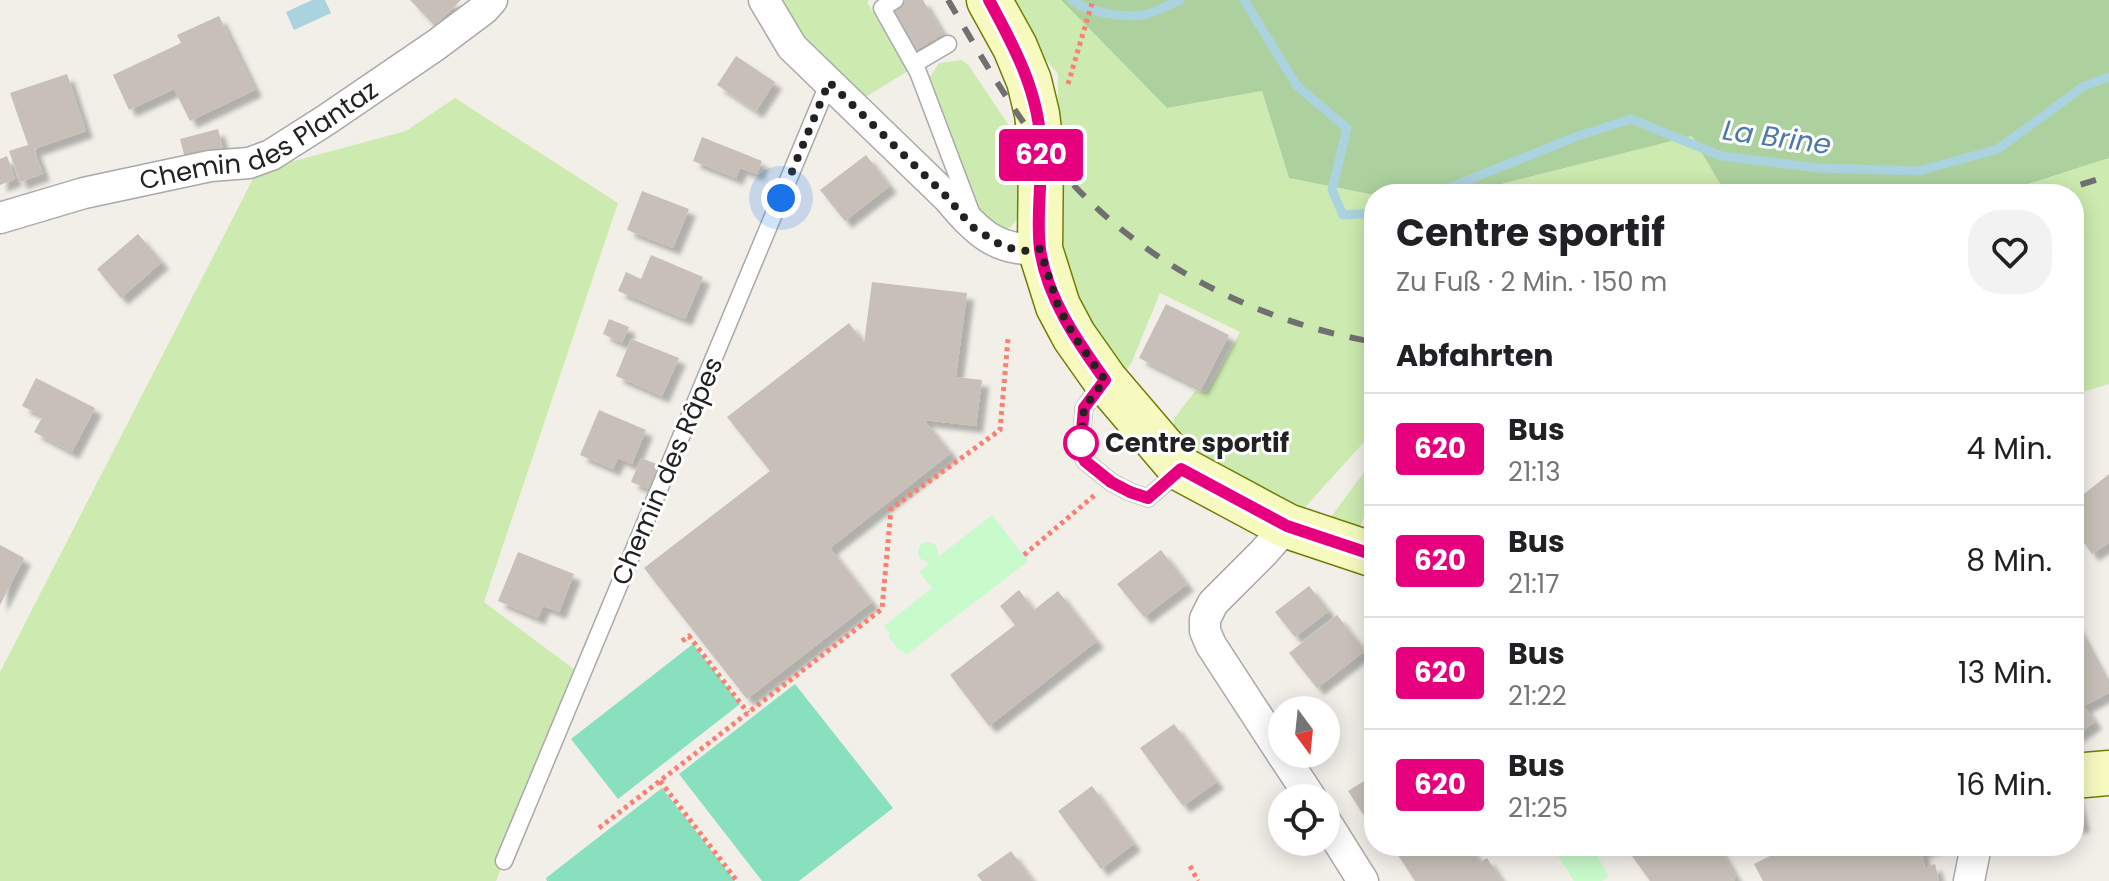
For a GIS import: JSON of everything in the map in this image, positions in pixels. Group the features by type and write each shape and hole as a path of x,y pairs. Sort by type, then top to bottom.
{"street":[{"name":"Chemin des Plantaz","path":"0,218 84,193 210,166 249,163 271,155 436,45 492,0"},
{"path":"764,0 792,47 949,199 971,226 1002,246 1023,251 1040,249"},
{"path":"989,0 1015,47 1029,81 1041,147 1040,249 1063,316 1074,336 1105,380 1181,469 1287,526 1364,552"},
{"path":"1268,733 1211,645 1205,631 1205,619 1213,603 1287,526"},
{"path":"2084,775 2109,773"},
{"path":"1340,844 1363,881"},
{"path":"1969,881 1974,856"}],"lane":[{"path":"895,0 882,8 914,64 971,212 971,226"},
{"path":"914,64 948,44"},
{"name":"Chemin des Râpes","path":"504,861 829,82"},
{"path":"1105,380 1084,408 1080,452 1085,461 1111,482 1148,498 1181,469"}],"path":[{"path":"1083,29 1093,0"},
{"path":"599,828 882,609 891,509 1000,430 1008,339"},
{"path":"1024,555 1111,482"},
{"path":"682,641 689,636 748,713"},
{"path":"660,781 737,881"},
{"path":"1190,866 1198,881"}],"green space":[{"path":"781,0 869,0 867,2 908,71 864,98 799,30"},
{"path":"1010,0 1061,0 1167,108 1262,91 1289,178 1364,193 1364,442 1298,515 1174,439 1174,419 1195,391 1207,392 1240,332 1160,293 1131,364 1123,373 1097,345 1057,255 1058,74 1034,46"},
{"path":"1061,0 2109,0 2109,158 2028,184 1720,184 1692,136 1502,184 1364,184 1364,193 1289,178 1262,91 1167,108"},
{"path":"962,60 1022,145 1025,209 1010,228 993,229 982,217 927,82 939,63"},
{"path":"455,98 618,203 484,602 579,673 496,881 0,881 0,672 257,171 406,131"},
{"path":"1692,136 1720,184 1502,184"},
{"path":"2109,158 2109,384 2084,392 2084,184 2028,184"},
{"path":"1364,472 1364,517 1353,544 1319,533"},
{"path":"992,515 1028,561 906,655 888,636 890,634 884,626 932,588 919,572 930,563 918,555 921,545 924,542 933,543 937,547 938,557"},
{"path":"693,644 740,704 618,799 571,739"},
{"path":"795,684 893,808 799,881 762,881 679,774"},
{"path":"662,788 735,881 547,881 546,878"},
{"path":"1558,856 1597,856 1609,876 1602,881 1574,881"}],"water":[{"path":"312,0 325,0 331,13 294,30 286,12"}],"building":[{"path":"410,0 461,0 435,26"},
{"path":"905,0 923,0 943,34 913,52 888,9"},
{"path":"219,16 255,90 190,121 174,89 129,110 113,75 181,43 177,35"},
{"path":"736,56 775,82 756,111 717,85"},
{"path":"67,74 86,131 34,149 43,174 20,182 9,151 28,145 10,93"},
{"path":"218,129 224,153 186,162 180,139"},
{"path":"702,137 762,161 757,174 740,168 736,178 693,161"},
{"path":"866,155 890,186 845,221 820,190"},
{"path":"7,156 15,179 0,185 0,159"},
{"path":"642,191 689,209 673,248 627,230"},
{"path":"138,234 162,262 121,298 97,269"},
{"path":"651,255 703,277 685,319 618,291 626,272 641,279"},
{"path":"872,282 967,293 956,377 982,380 976,426 924,420 951,453 830,548 872,602 747,699 644,568 770,471 727,417 849,323 864,343"},
{"path":"1166,304 1229,335 1201,389 1139,358"},
{"path":"609,319 629,327 622,343 603,334"},
{"path":"631,339 679,358 662,396 616,376"},
{"path":"36,378 95,408 72,452 34,432 43,416 22,406"},
{"path":"599,410 646,430 632,464 618,458 613,469 580,455"},
{"path":"641,458 659,465 649,489 631,482"},
{"path":"2109,474 2109,543 2092,554 2084,543 2084,494"},
{"path":"0,545 24,558 0,605"},
{"path":"1161,550 1187,584 1144,617 1117,584"},
{"path":"518,552 574,574 559,612 543,606 538,618 498,601"},
{"path":"1309,586 1329,611 1295,637 1275,612"},
{"path":"1019,590 1034,610 1058,591 1097,641 989,726 950,675 1015,625 1000,606"},
{"path":"1337,615 1364,650 1317,688 1289,653"},
{"path":"2084,640 2109,686 2109,693 2084,706"},
{"path":"2084,706 2095,722 2084,730"},
{"path":"1174,724 1217,782 1183,806 1140,748"},
{"path":"1364,781 1364,816 1348,791"},
{"path":"1092,786 1134,844 1101,869 1058,811"},
{"path":"1011,851 1033,881 982,881 977,875"},
{"path":"1399,856 1476,856 1480,862 1487,858 1502,881 1415,881"},
{"path":"1632,856 1724,856 1736,877 1735,881 1650,881"},
{"path":"1770,856 1923,856 1925,868 1935,864 1939,881 1763,881 1754,864"}],"waterway":[{"name":"La Brine","path":"1072,0 1095,11 1135,16 1152,13 1180,0"},
{"name":"La Brine","path":"1244,0 1297,86 1347,128 1332,190 1343,215 1364,214"},
{"name":"La Brine","path":"1459,184 1575,137 1631,119 1721,156 1819,168 1919,171 1998,149 2084,86 2109,77"}],"railway":[{"path":"948,0 1027,128 1072,183 1108,218 1146,248 1232,298 1278,317 1364,340"},
{"path":"2083,184 2109,176"}],"bus line":[{"name":"620","path":"989,0 1015,47 1029,81 1037,114 1041,147 1040,249 1048,277 1058,306 1074,336 1105,380 1084,408 1080,452 1085,461 1111,482 1148,498 1181,469 1287,526 1364,552"}],"place":[{"name":"Centre sportif","path":"1081,443"}],"route":[{"path":"781,198 829,82 949,199 971,226 1002,246 1023,251 1040,249 1058,306 1074,336 1105,380 1084,408 1080,452 1081,443"}]}
